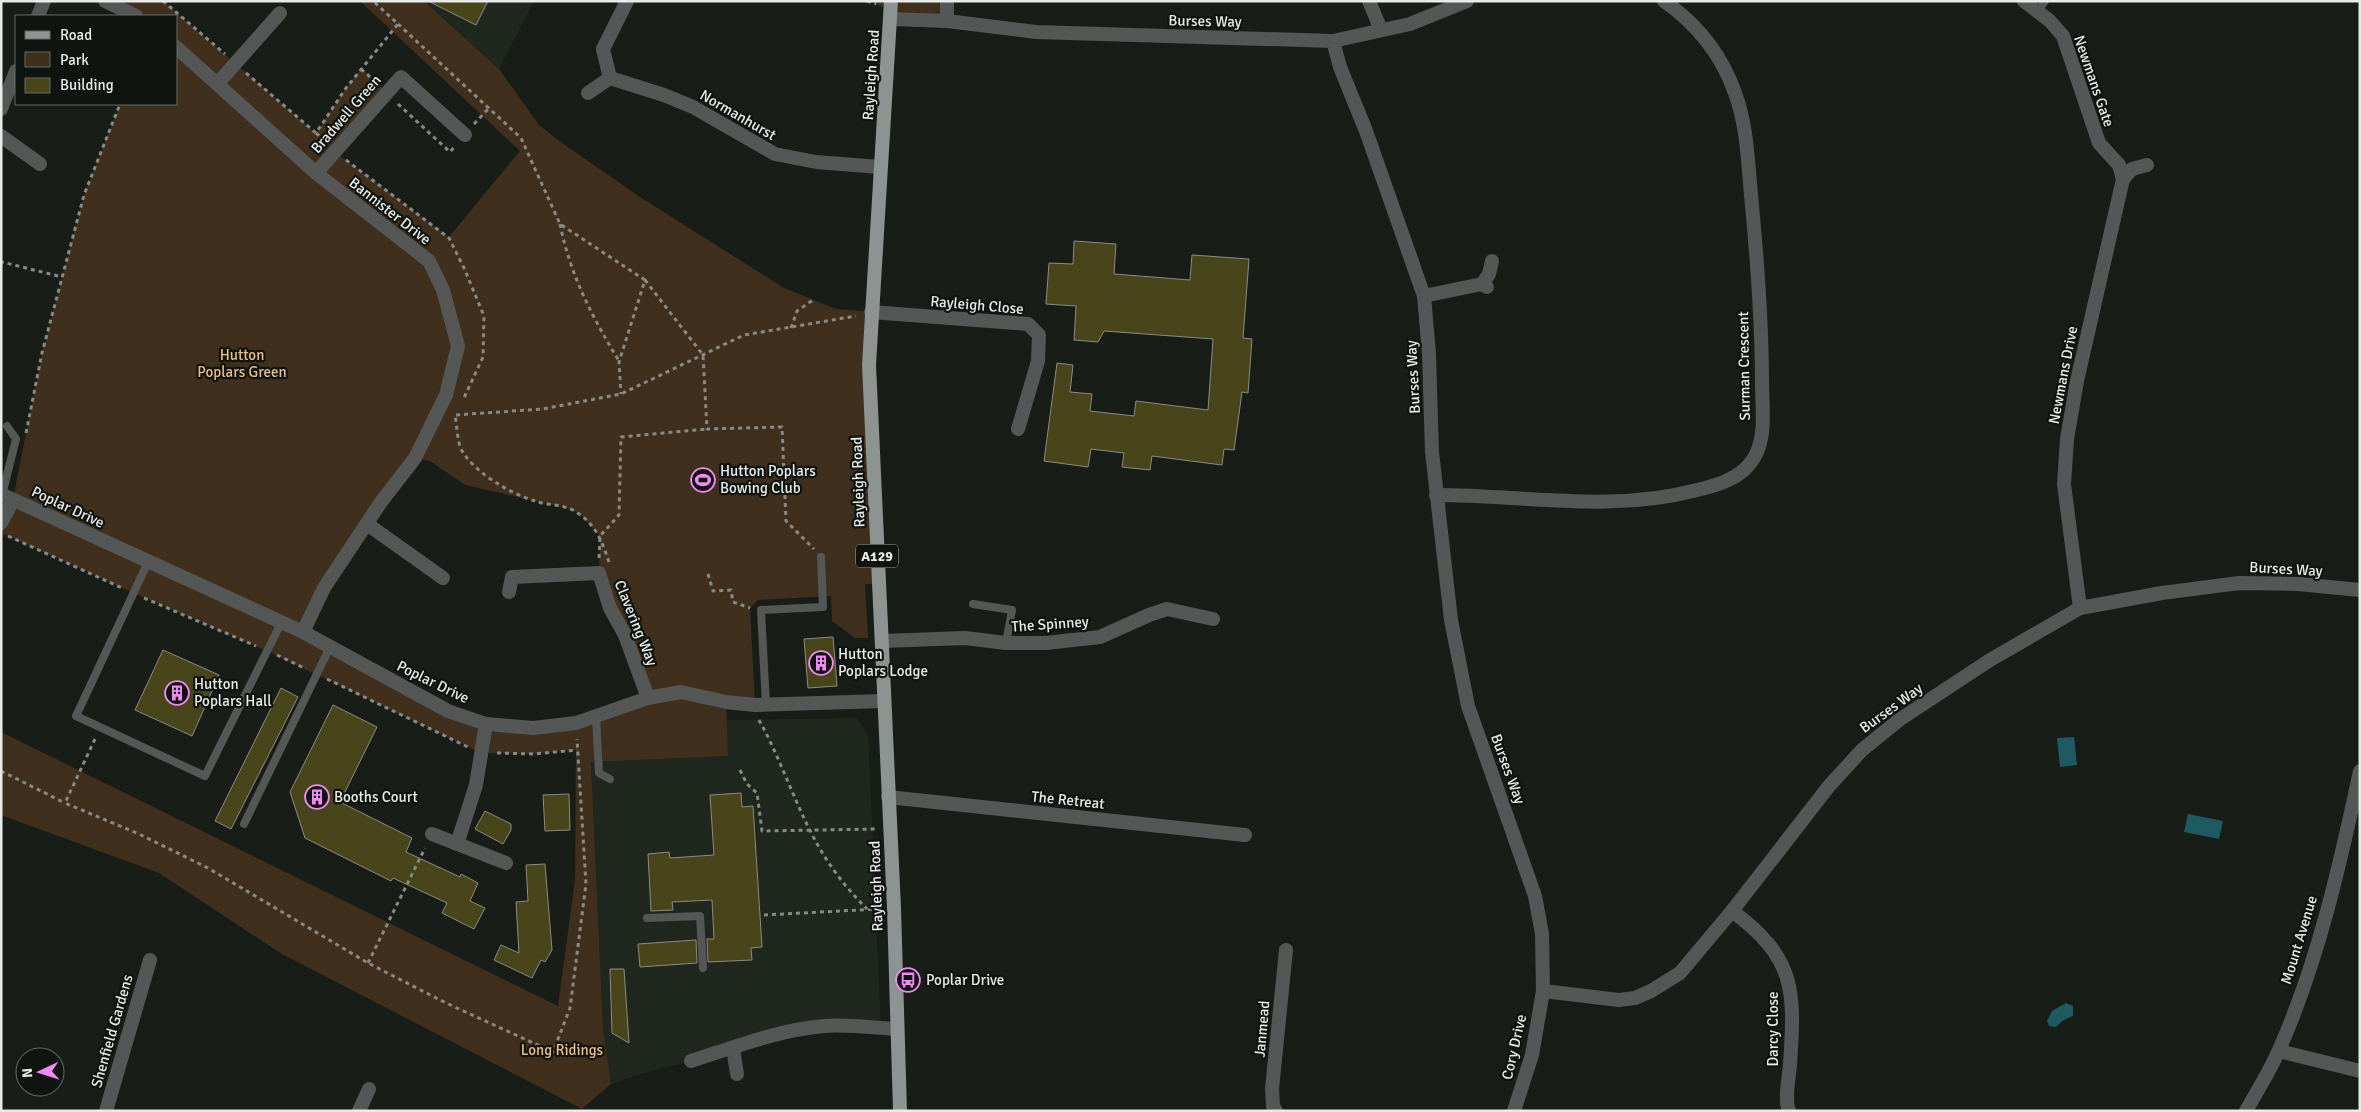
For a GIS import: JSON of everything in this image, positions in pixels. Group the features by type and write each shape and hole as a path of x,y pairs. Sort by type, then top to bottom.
{"main road":[{"name":"Rayleigh Road","path":"891,1 869,366 894,908 900,1111"}],"street":[{"path":"38,15 44,1"},
{"path":"105,1 134,15"},
{"path":"588,93 610,78 603,49 627,1"},
{"path":"947,1 947,21"},
{"path":"1370,1 1381,30"},
{"path":"1333,41 1410,24 1467,1"},
{"name":"Surman Crescent","path":"1436,495 1592,502 1652,500 1712,486 1732,478 1746,468 1757,452 1762,422 1758,265 1748,166 1736,95 1721,60 1702,34 1679,11 1664,1"},
{"name":"Newmans Gate","path":"2024,1 2041,6 2063,36 2099,143 2119,165 2123,179"},
{"path":"218,83 280,13"},
{"name":"Burses Way","path":"891,19 947,21 1036,32 1333,41 1340,67 1366,131 1424,296 1436,495 1450,620 1468,706 1535,896 1542,934 1543,991 1620,1000 1635,998 1651,991 1680,973 1732,911 1829,786 1862,750 1899,720 1990,660 2080,608 2162,593 2239,583 2298,584 2360,590"},
{"name":"Bannister Drive","path":"178,49 316,173 429,261 443,290 458,346 446,395 415,458 324,588 303,632"},
{"path":"1,109 15,74"},
{"name":"Bradwell Green","path":"316,173 401,77 465,135"},
{"name":"Normanhurst","path":"610,78 664,94 693,107 775,154 816,162 880,167"},
{"path":"1,136 40,164"},
{"path":"2123,179 2132,169 2147,165"},
{"name":"Newmans Drive","path":"2080,608 2064,484 2067,439 2077,381 2123,179"},
{"path":"1424,296 1485,286 1492,261"},
{"name":"Rayleigh Close","path":"871,312 1028,324 1039,335 1038,361 1018,429"},
{"path":"1,523 5,496"},
{"name":"Poplar Drive","path":"5,496 303,632 448,711 486,724 533,728 576,724 648,698 681,692 760,705 883,701"},
{"path":"367,524 443,578"},
{"name":"Clavering Way","path":"509,592 512,577 600,573 610,608 625,634 648,698"},
{"name":"The Spinney","path":"882,641 965,638 1006,643 1046,643 1100,637 1148,615 1167,610 1213,619"},
{"path":"457,844 476,785 486,724"},
{"name":"Mount Avenue","path":"2246,1111 2278,1051 2322,929 2360,771"},
{"name":"The Retreat","path":"888,797 1245,835"},
{"path":"432,834 506,863"},
{"name":"Darcy Close","path":"1732,911 1751,925 1775,951 1786,971 1790,991 1792,1022 1787,1110"},
{"name":"Janmead","path":"1276,1111 1273,1106 1272,1089 1286,950"},
{"name":"Shenfield Gardens","path":"106,1111 150,960"},
{"name":"Cory Drive","path":"1514,1111 1532,1055 1543,991"},
{"path":"691,1061 766,1036 826,1026 897,1029"},
{"path":"733,1048 737,1074"},
{"path":"2278,1051 2360,1071"},
{"path":"359,1111 369,1089"}],"lane":[{"path":"5,496 16,440 8,426"},
{"path":"760,705 761,610 823,607 821,557"},
{"path":"148,562 76,716 206,776 281,623"},
{"path":"973,604 1012,610 1006,643"},
{"path":"244,824 330,648"},
{"path":"596,717 600,773 610,779"},
{"path":"647,918 700,916 703,968"}],"path":[{"path":"373,1 521,138 560,224 578,286 598,327 619,362"},
{"path":"335,152 316,133 346,88 398,24"},
{"path":"26,434 42,353 84,195 120,105"},
{"path":"560,224 645,280 703,355 707,430"},
{"path":"1,264 2,262 62,277"},
{"path":"621,394 619,362 645,280"},
{"path":"791,328 797,311 813,300"},
{"path":"600,536 579,514 566,508 535,502 497,483 478,469 461,449 455,415 543,409 621,394 744,335 838,321 871,312"},
{"path":"600,573 600,536 619,515 621,437 707,430 782,427 786,521 821,557"},
{"path":"1,533 134,594 317,674"},
{"path":"708,574 713,591 731,590 733,602 761,610"},
{"path":"760,705 759,720 771,742 810,830 844,885 867,910"},
{"path":"1,771 65,803 139,834 208,868 368,963 446,1003 553,1052 570,1008 586,884 576,724"},
{"path":"65,803 101,727"},
{"path":"740,770 747,784 757,793 762,831 890,829"},
{"path":"368,963 432,834"},
{"path":"764,914 894,908"}],"shaded area":[{"path":"424,1 534,1 499,69"},
{"path":"857,718 868,735 881,1028 826,1026 640,1074 611,1084 603,1029 591,762 727,756 727,720"}],"green space":[{"path":"105,1 163,1 316,133 361,69 387,93 335,152 449,237 520,151 360,1 424,1 499,69 539,125 562,143 640,197 784,288 836,309 871,312 878,584 865,584 868,638 855,638 832,621 831,596 758,600 750,608 755,705 726,702 728,756 591,762 603,1029 611,1084 582,1109 282,954 159,873 1,815 1,732 558,1006 575,880 576,750 534,754 481,753 267,651 1,533 1,494 13,499 42,353 84,195 120,105 178,105 178,15 134,15","holes":["415,458 430,461 465,485 566,508 579,513 600,536 599,573 648,698 533,728 448,711 303,631"]},
{"path":"867,1 947,1 947,21 891,19 891,10"}],"water":[{"path":"2074,737 2077,765 2060,767 2057,738"},
{"path":"2188,814 2223,821 2219,839 2184,832"},
{"path":"2066,1003 2073,1006 2073,1016 2062,1021 2056,1027 2049,1026 2047,1021 2052,1011"}],"building":[{"path":"428,1 488,1 476,25"},
{"path":"1074,241 1116,244 1114,274 1190,280 1192,255 1249,259 1243,338 1252,339 1248,393 1242,392 1234,450 1224,449 1222,465 1152,456 1150,470 1122,467 1124,453 1091,449 1088,467 1044,461 1057,363 1073,365 1070,392 1092,394 1090,411 1134,416 1136,401 1208,410 1213,339 1104,331 1098,342 1074,340 1076,306 1046,304 1049,263 1073,264"},
{"name":"Hutton Poplars Lodge","path":"833,637 837,686 808,688 804,639"},
{"name":"Hutton Poplars Hall","path":"163,650 219,675 192,736 135,710"},
{"path":"281,688 298,697 231,829 215,821"},
{"name":"Booths Court","path":"333,705 377,727 340,802 412,838 406,852 460,877 461,874 478,883 470,901 485,908 474,929 442,913 447,903 393,878 391,881 305,838 290,792"},
{"path":"741,793 742,807 753,806 762,947 751,948 752,960 708,962 707,939 714,939 712,900 672,902 673,910 651,911 648,854 669,852 670,858 714,855 710,795"},
{"path":"569,794 570,830 545,831 543,795"},
{"path":"485,811 511,824 511,830 503,844 475,829"},
{"path":"545,864 552,950 545,962 541,960 532,978 494,960 501,945 519,953 516,902 528,901 526,865"},
{"path":"696,940 697,963 640,967 638,944"},
{"path":"610,969 624,969 629,1043 612,1033"}],"place":[{"name":"Hutton Poplars Bowing Club","path":"703,480"},
{"name":"Hutton Poplars Lodge","path":"821,663"},
{"name":"Hutton Poplars Hall","path":"177,693"},
{"name":"Booths Court","path":"317,797"},
{"name":"Poplar Drive","path":"908,980"}],"park label":[{"name":"Hutton Poplars Green","path":"242,364"},
{"name":"Long Ridings","path":"562,1050"}]}
